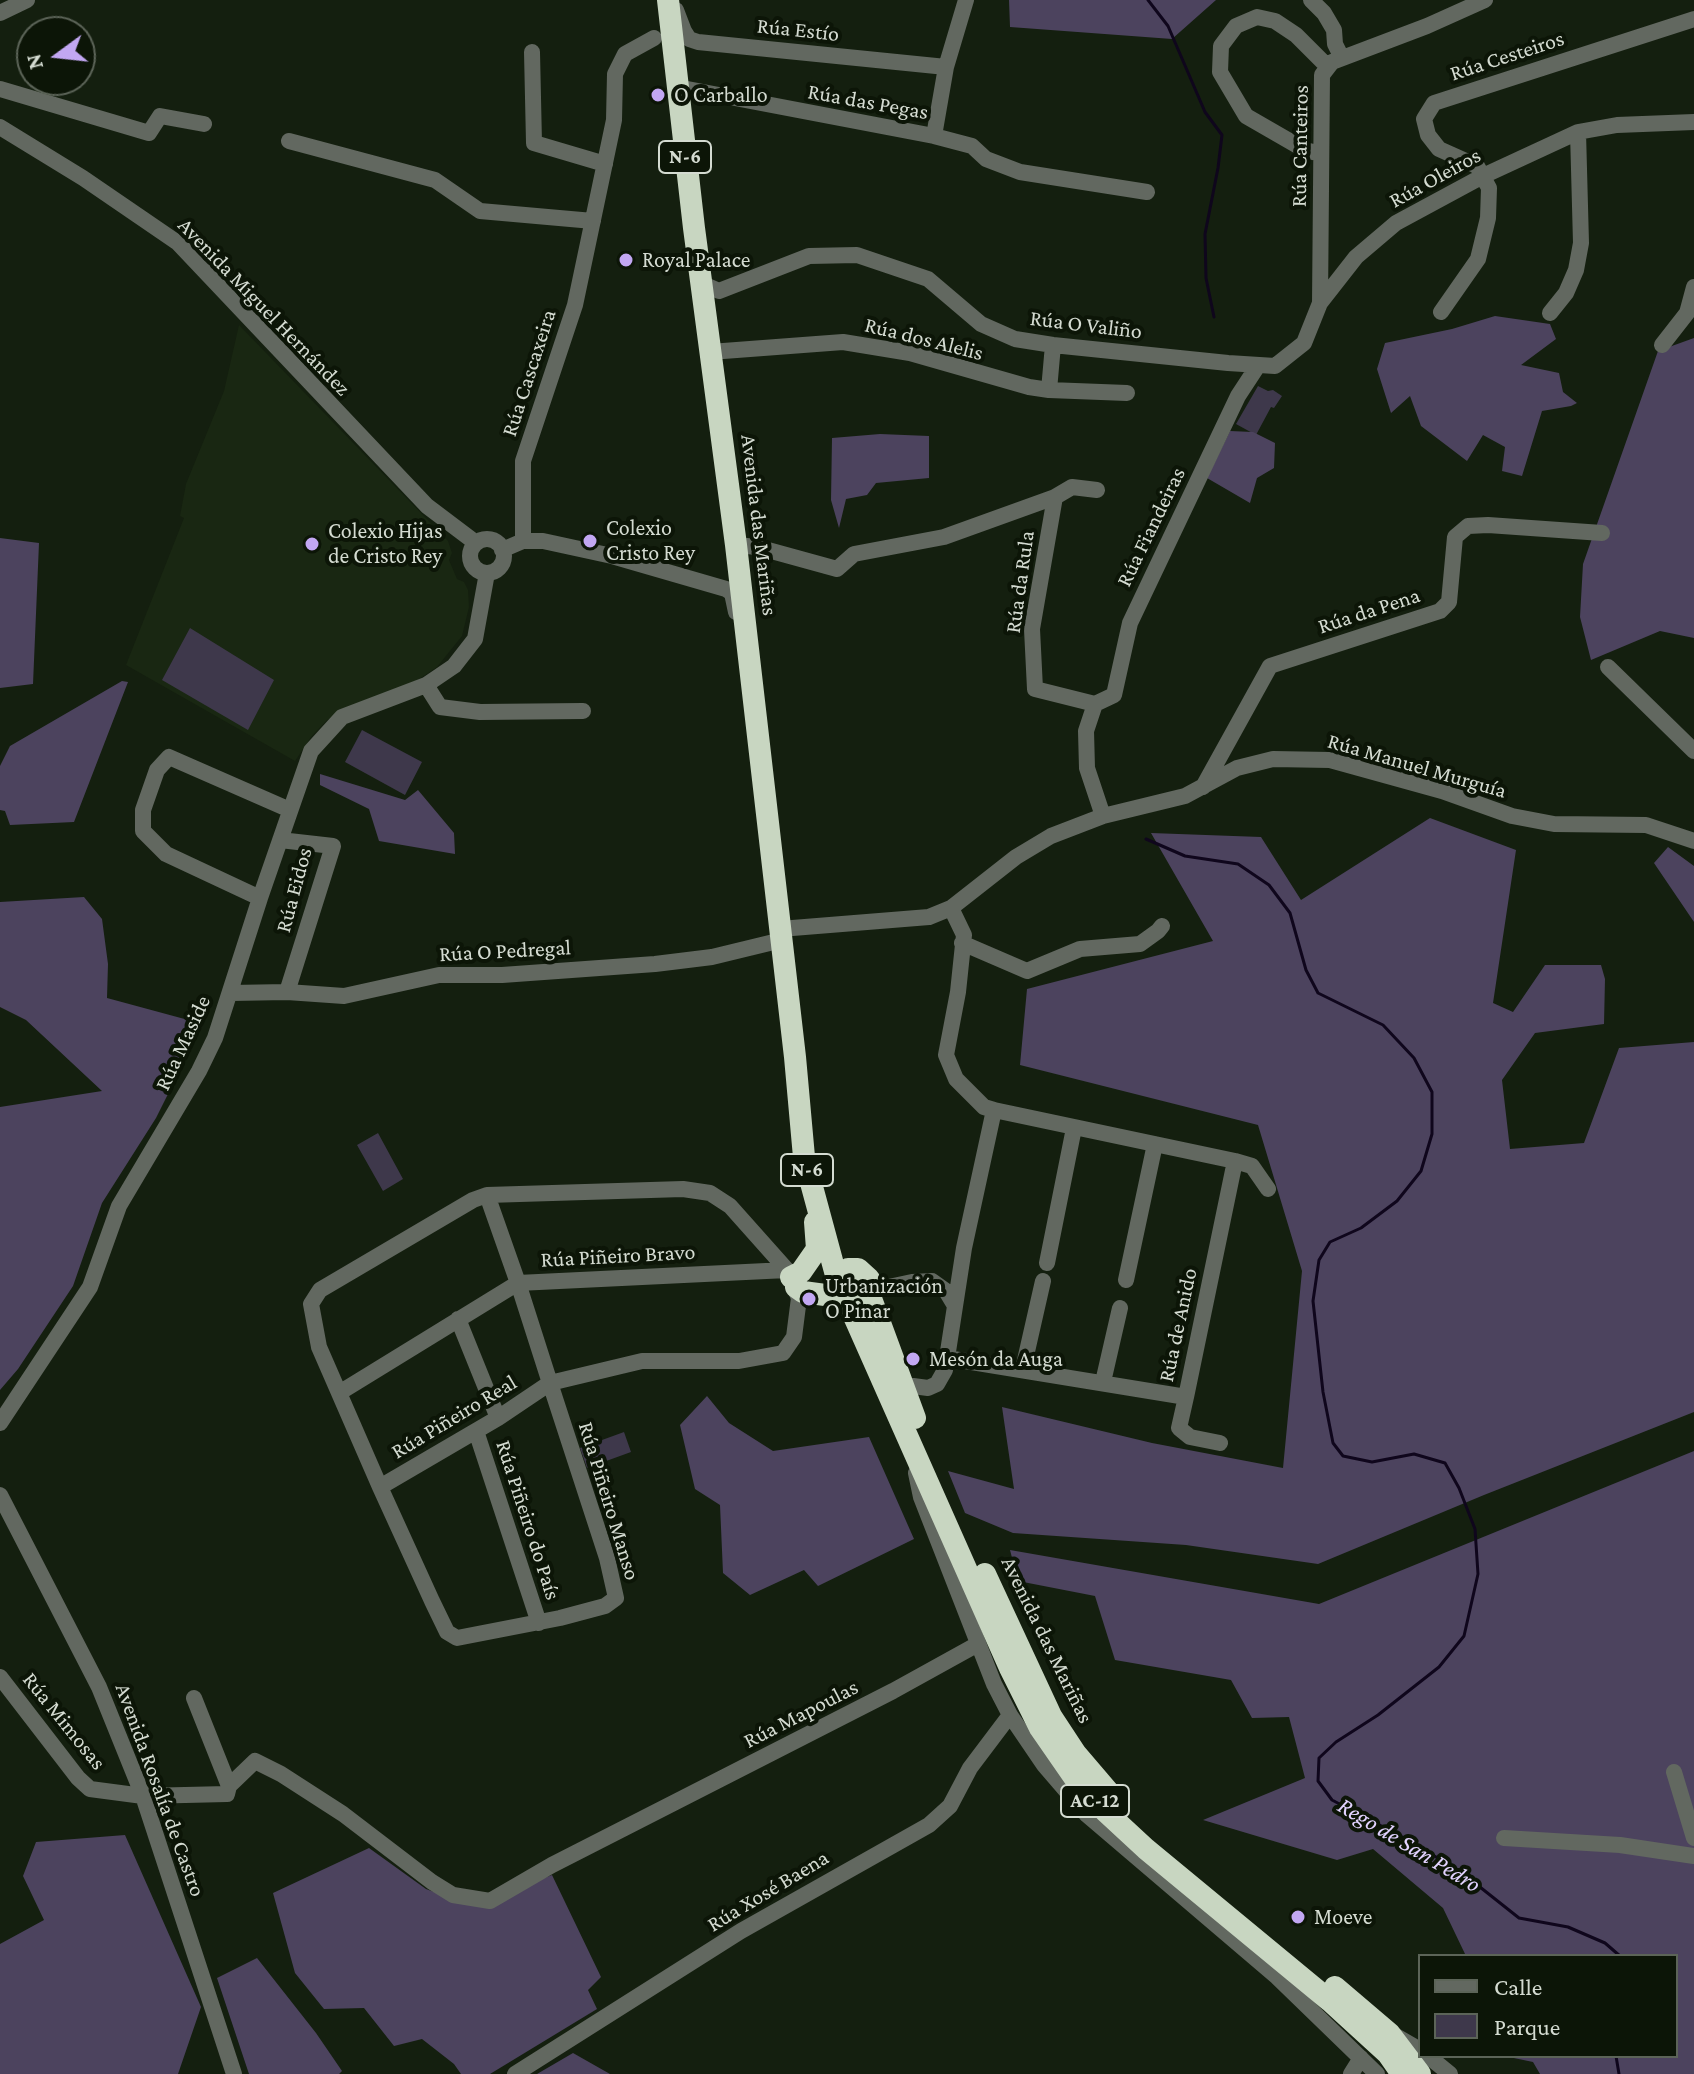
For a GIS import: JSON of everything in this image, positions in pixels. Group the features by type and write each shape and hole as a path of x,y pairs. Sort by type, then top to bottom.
{"highway":[{"name":"Avenida das Mariñas","path":"670,0 665,36 677,87 736,545 804,1157 840,1290 1010,1668 1040,1728 1076,1780 1146,1849 1353,2022 1388,2054 1402,2074"},
{"name":"Avenida das Mariñas","path":"795,1057 825,1212 837,1243 858,1269"},
{"path":"810,1184 817,1249 794,1276 840,1290 861,1301 869,1292"},
{"path":"840,1290 848,1269 858,1269"},
{"name":"AC-12","path":"858,1269 869,1279 869,1292"},
{"name":"Avenida das Mariñas","path":"869,1292 912,1411 1027,1668 1051,1716 1076,1754 1108,1793 1140,1824 1389,2033 1420,2074"}],"street":[{"path":"0,13 27,0"},
{"name":"Rúa Estío","path":"670,0 689,39 698,42 946,67"},
{"name":"Rúa das Pegas","path":"677,87 934,136 946,67 966,0"},
{"path":"1311,0 1324,13 1334,30 1335,63"},
{"path":"1335,63 1485,0"},
{"path":"1321,154 1305,150 1246,116 1220,72 1221,46 1236,26 1257,17 1275,21 1335,63"},
{"name":"Rúa Cesteiros","path":"1483,176 1477,166 1439,149 1428,135 1424,119 1434,103 1694,19"},
{"name":"Rúa Cascaxeira","path":"523,541 523,461 575,305 614,120 615,74 625,54 665,36"},
{"path":"532,52 534,143 605,164"},
{"name":"Rúa Canteiros","path":"1320,303 1322,75 1335,63"},
{"path":"0,89 149,133 160,116 204,124"},
{"name":"Rúa Oleiros","path":"1257,367 1275,366 1304,343 1320,303 1356,257 1396,223 1483,176 1578,132 1617,125 1694,122"},
{"name":"Avenida Miguel Hernández","path":"0,127 83,178 178,243 427,506 476,543"},
{"path":"1550,313 1566,293 1576,270 1581,243 1578,132"},
{"path":"934,136 972,146 986,159 1020,172 1147,192"},
{"path":"289,141 435,180 480,211 593,221"},
{"path":"1441,312 1478,259 1488,218 1489,188 1483,176"},
{"name":"Rúa O Valiño","path":"701,283 719,291 809,256 857,255 928,279 981,324 1015,339 1257,367"},
{"path":"1662,345 1687,313 1694,287"},
{"name":"Rúa dos Alelis","path":"710,352 843,342 910,353 987,377 1049,390 1127,393"},
{"path":"1049,390 1053,345"},
{"name":"Rúa Fiandeiras","path":"1095,704 1114,695 1130,623 1238,396 1257,367"},
{"path":"709,584 719,582 731,572 720,469 724,453"},
{"name":"Rúa da Rula","path":"736,545 757,547 837,569 854,554 944,537 1055,497 1072,487 1097,490"},
{"name":"Rúa da Rula","path":"1055,497 1032,629 1035,689 1095,704"},
{"name":"Rúa da Pena","path":"1203,787 1270,666 1440,611 1449,602 1455,537 1468,526 1602,533"},
{"path":"491,540 502,550 500,565 487,573 478,570 472,563 470,552 476,543 491,540"},
{"path":"502,550 523,541 543,541 612,556 726,589 734,598 744,681 756,716"},
{"name":"Rúa Maside","path":"3,1415 90,1287 119,1206 199,1071 215,1038 311,751 342,717 426,685 454,666 475,639 487,573"},
{"path":"1608,667 1694,751"},
{"path":"426,685 440,707 480,712 583,711"},
{"path":"1095,704 1086,731 1087,768 1103,816"},
{"path":"260,898 166,854 143,831 143,810 157,770 169,757 290,810"},
{"name":"Rúa Manuel Murguía","path":"781,934 834,923 929,917 951,908 1016,857 1051,836 1103,816 1185,796 1237,768 1273,759 1330,760 1442,791 1512,816 1554,824 1646,825 1694,841"},
{"name":"Rúa Eidos","path":"280,840 333,846 287,992"},
{"path":"951,908 964,935 958,992 946,1055 956,1079 984,1107 1235,1161 1252,1166 1268,1189"},
{"path":"962,943 1027,971 1080,949 1140,944 1162,926"},
{"name":"Rúa O Pedregal","path":"231,993 287,992 344,996 439,975 502,975 655,964 712,957 781,934"},
{"path":"913,1386 928,1388 937,1384 945,1370 964,1248 994,1110"},
{"path":"1047,1263 1074,1128"},
{"path":"1126,1280 1155,1144"},
{"name":"Rúa de Anido","path":"947,1358 1186,1397 1235,1161"},
{"name":"Rúa Piñeiro Manso","path":"550,1383 607,1558 616,1598 605,1606 539,1623 457,1638 447,1632 319,1347 311,1304 320,1290 461,1207 487,1195 683,1189 710,1193 730,1206 794,1276"},
{"path":"487,1195 550,1383 642,1361 739,1361 783,1353 789,1347 797,1325 799,1298 794,1276"},
{"name":"Rúa Piñeiro Bravo","path":"339,1393 518,1283 794,1276"},
{"path":"869,1292 912,1282 932,1281 946,1291 955,1306"},
{"path":"1023,1369 1043,1281"},
{"path":"1103,1382 1120,1308"},
{"path":"458,1319 498,1418"},
{"path":"882,1335 894,1347 913,1386 912,1411"},
{"name":"Rúa Piñeiro Real","path":"380,1487 498,1418 550,1383"},
{"path":"1186,1397 1179,1428 1190,1437 1220,1443"},
{"name":"Rúa Piñeiro do País","path":"476,1431 539,1623"},
{"name":"Avenida das Mariñas","path":"908,1436 921,1497 978,1644 1010,1715 1044,1765 1087,1815 1277,1977 1377,2074"},
{"name":"Avenida Rosalía de Castro","path":"0,1495 99,1687 143,1796 234,2074"},
{"name":"Avenida Rosalía de Castro","path":"0,1510 20,1532"},
{"name":"Rúa Mapoulas","path":"229,1786 255,1761 343,1814 453,1895 490,1901 552,1865 905,1685 978,1644"},
{"name":"Rúa Mimosas","path":"0,1677 78,1778 90,1789 143,1796 214,1796 227,1794 229,1786"},
{"path":"194,1698 229,1786"},
{"name":"Rúa Xosé Baena","path":"515,2074 741,1931 929,1825 950,1806 970,1768 1010,1715"},
{"path":"1674,1772 1694,1838"},
{"path":"1504,1838 1620,1845 1694,1856"},
{"name":"Avenida das Mariñas","path":"1389,2033 1418,2049"},
{"path":"1351,2074 1361,2058"},
{"path":"1430,2058 1450,2074"}],"shaded area":[{"path":"1009,0 1216,0 1172,39 1010,27"},
{"path":"1495,316 1550,324 1556,339 1521,365 1559,373 1563,392 1577,403 1542,411 1522,476 1502,471 1505,447 1483,435 1467,461 1421,426 1410,396 1391,413 1377,369 1385,343"},
{"name":"Colexio Hijas de Cristo Rey","path":"239,325 448,541 452,553 449,560 457,579 464,582 468,590 469,607 462,636 437,667 416,681 327,720 295,761 126,665 184,518 180,516 186,484 224,391"},
{"path":"1694,338 1694,638 1660,631 1591,660 1580,617 1583,564 1658,351"},
{"path":"1230,431 1253,432 1275,443 1274,468 1257,478 1250,503 1207,478"},
{"path":"880,434 929,436 929,478 876,483 867,495 846,499 839,528 831,500 832,438"},
{"path":"0,538 39,543 33,684 0,688"},
{"path":"122,681 128,682 74,822 10,825 5,811 0,810 0,766 10,746"},
{"path":"320,774 405,800 418,790 454,833 455,854 379,841 369,809 320,785"},
{"path":"1430,818 1516,850 1493,1003 1513,1012 1545,965 1601,965 1605,979 1604,1024 1535,1033 1502,1080 1510,1149 1584,1143 1619,1048 1694,1042 1694,1412 1318,1564 1186,1545 1013,1533 965,1513 948,1471 1014,1489 1002,1407 1152,1443 1283,1468 1302,1271 1258,1125 1020,1065 1027,989 1213,941 1151,833 1261,837 1301,900"},
{"path":"1668,847 1694,866 1694,922 1654,863"},
{"path":"84,897 102,919 108,964 107,998 203,1024 156,1118 102,1203 73,1286 18,1369 0,1390 0,1107 102,1091 26,1020 0,1007 0,902"},
{"path":"707,1396 729,1423 773,1451 869,1437 914,1539 818,1586 804,1570 750,1595 723,1573 720,1505 695,1489 680,1425"},
{"path":"1694,1451 1694,2074 1540,2074 1533,2062 1514,2058 1678,2058 1678,1954 1465,1954 1443,1908 1373,1849 1337,1860 1203,1820 1305,1778 1289,1717 1252,1718 1231,1680 1115,1660 1095,1596 1018,1581 1010,1550 1319,1604"},
{"path":"125,1835 201,2007 178,2074 0,2074 0,1944 44,1920 23,1876 36,1842"},
{"path":"369,1848 426,1889 472,1906 552,1875 601,1977 588,1990 597,2009 490,2074 461,2074 454,2064 422,2039 394,2046 364,2008 324,2009 295,1973 273,1893"},
{"path":"257,1958 316,2033 342,2071 339,2074 249,2074 217,1978"},
{"path":"573,2053 610,2074 537,2074"}],"green space":[{"path":"1258,386 1282,396 1274,408 1271,407 1256,435 1236,424"},
{"path":"190,628 274,680 248,730 162,680"},
{"path":"362,730 422,762 405,795 345,762"},
{"path":"378,1133 403,1179 383,1191 357,1145"},
{"path":"624,1432 631,1452 587,1468 580,1448"}],"waterway":[{"name":"Rego de San Pedro","path":"1148,0 1168,26 1205,112 1222,135 1205,234 1206,278 1214,317"},
{"name":"Rego de San Pedro","path":"1146,839 1185,856 1238,864 1269,885 1290,913 1306,970 1318,993 1383,1025 1414,1058 1432,1092 1432,1134 1421,1171 1397,1201 1361,1228 1330,1242 1319,1260 1313,1301 1323,1392 1333,1443 1343,1456 1372,1462 1414,1454 1445,1463 1459,1488 1475,1529 1478,1574 1464,1636 1439,1667 1378,1715 1336,1742 1319,1758 1318,1781 1332,1800 1461,1872 1519,1918 1568,1927 1605,1943 1618,1954"},
{"name":"Rego de San Pedro","path":"1616,2058 1619,2074"}],"place":[{"name":"O Carballo","path":"658,95"},
{"name":"Royal Palace","path":"626,260"},
{"name":"Colexio Cristo Rey","path":"590,541"},
{"name":"Colexio Hijas de Cristo Rey","path":"312,544"},
{"name":"Urbanización O Pinar","path":"809,1299"},
{"name":"Mesón da Auga","path":"913,1359"},
{"name":"Moeve","path":"1298,1917"}]}
